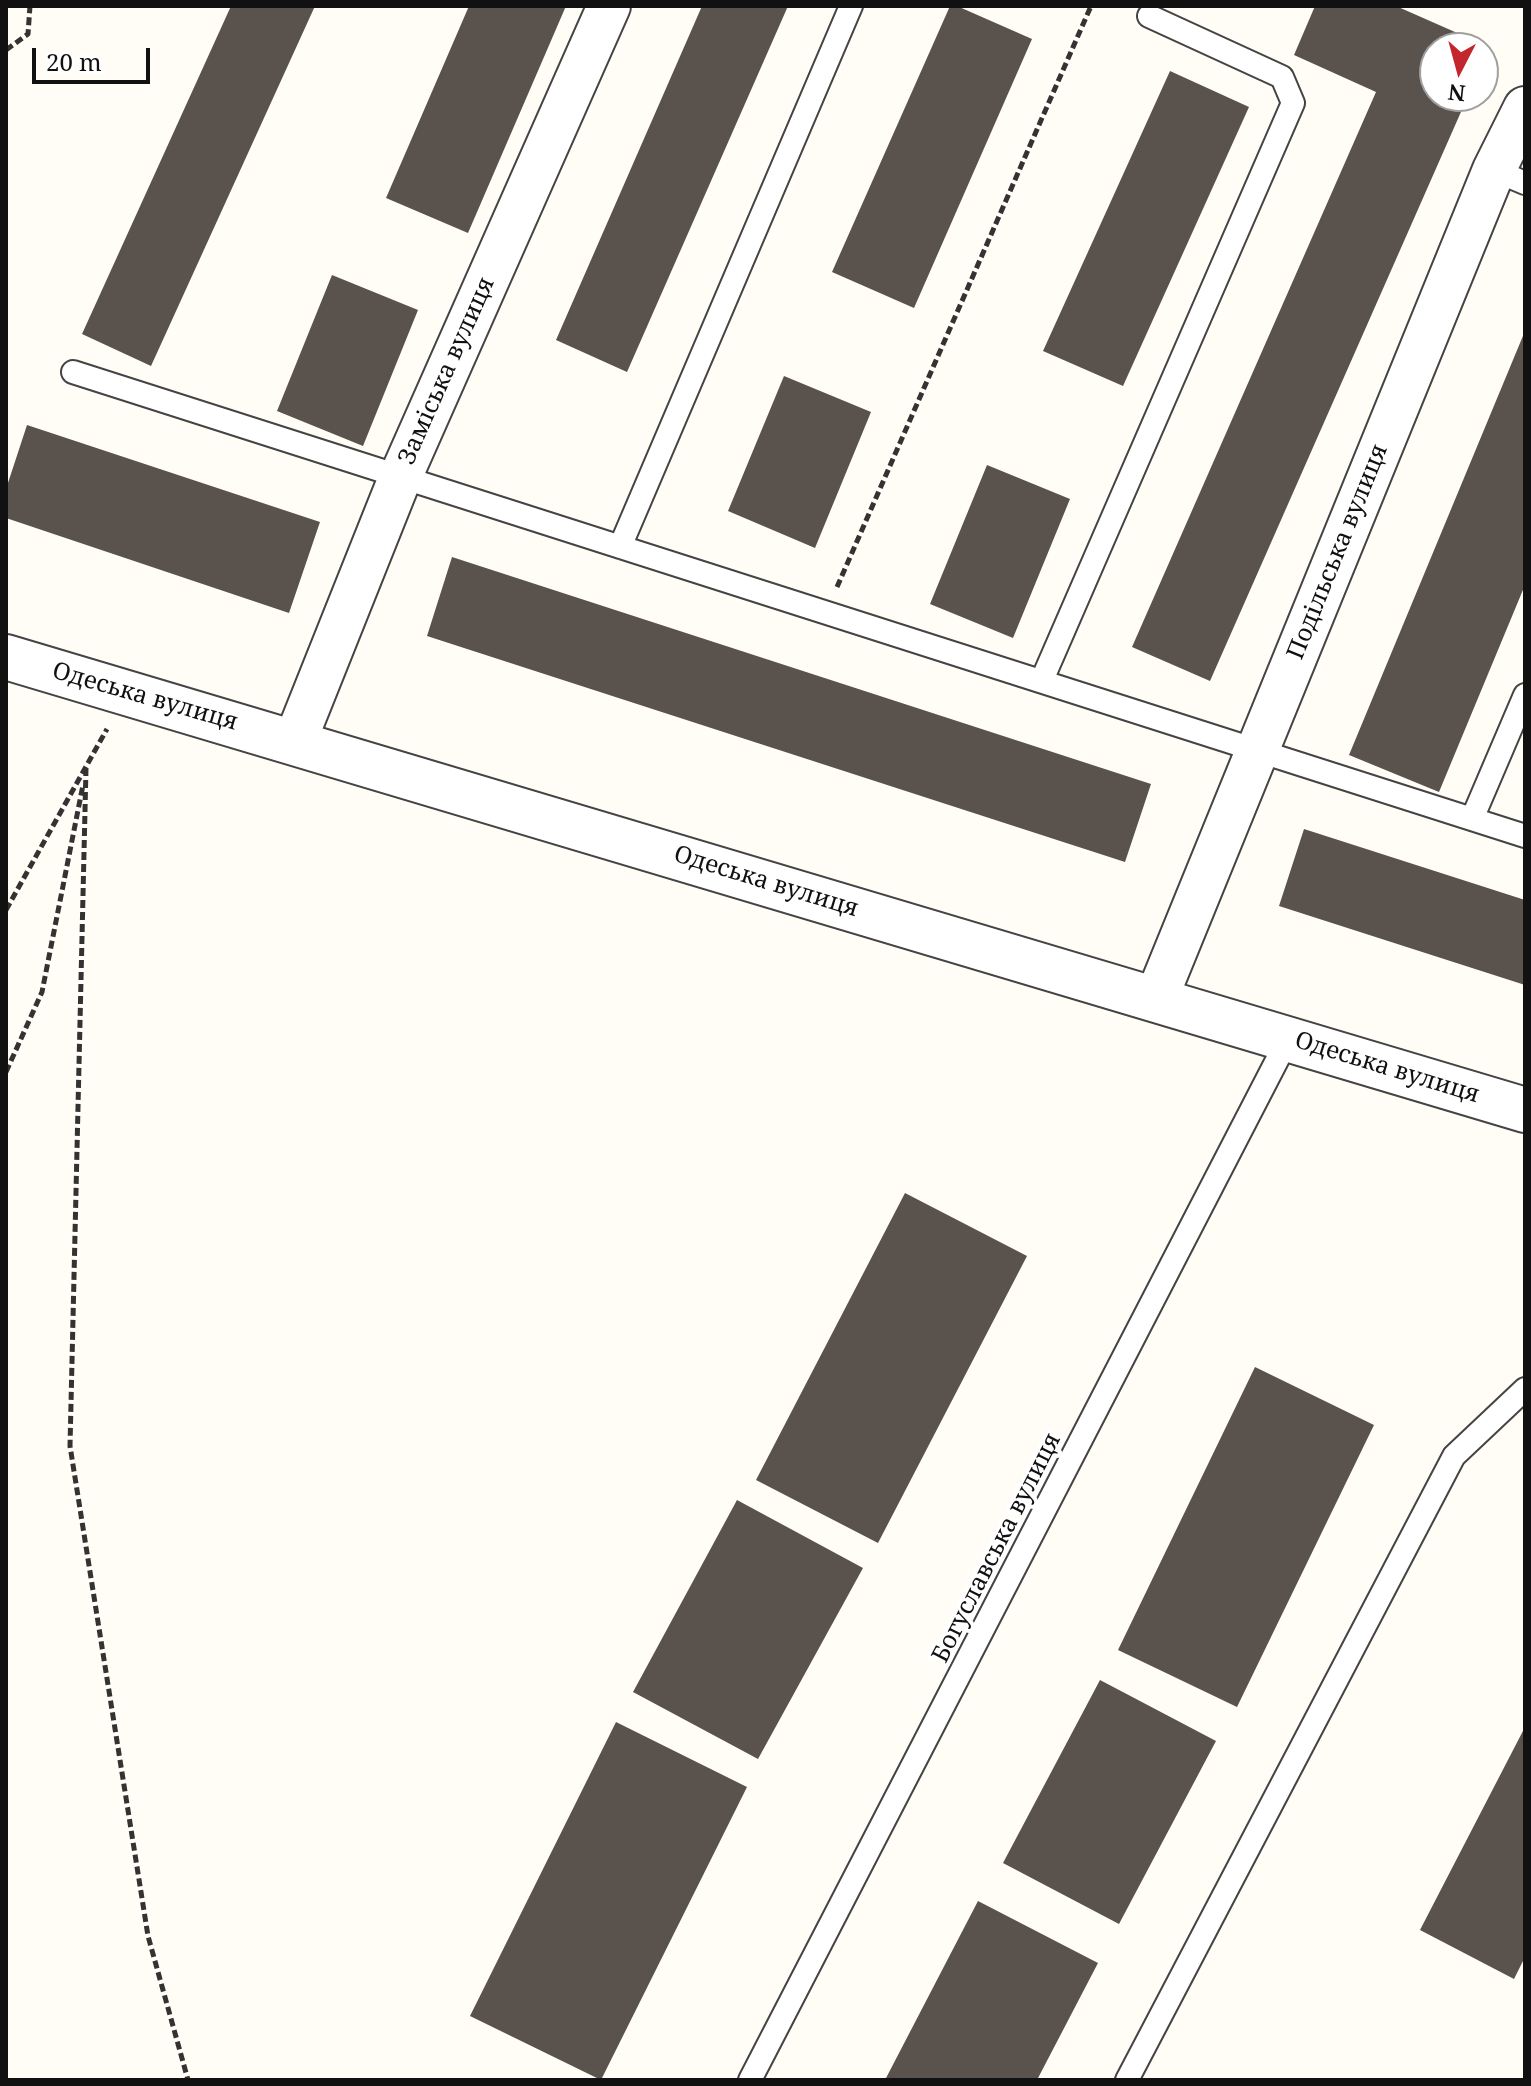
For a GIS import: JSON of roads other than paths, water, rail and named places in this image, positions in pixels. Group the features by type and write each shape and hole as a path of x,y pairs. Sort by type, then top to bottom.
{"street":[{"name":"Заміська вулиця","path":"295,741 400,478 609,6"},
{"name":"Подільська вулиця","path":"1156,999 1257,751 1510,176 1525,108"},
{"name":"Одеська вулиця","path":"6,657 1525,1110"}],"lane":[{"path":"620,547 851,6"},
{"path":"1042,680 1293,103 1282,77 1149,16"},
{"path":"73,372 1525,836"},
{"path":"1472,819 1525,695"},
{"name":"Богуславська вулиця","path":"750,2080 1288,1039"},
{"path":"1127,2080 1454,1456 1525,1389"}]}
